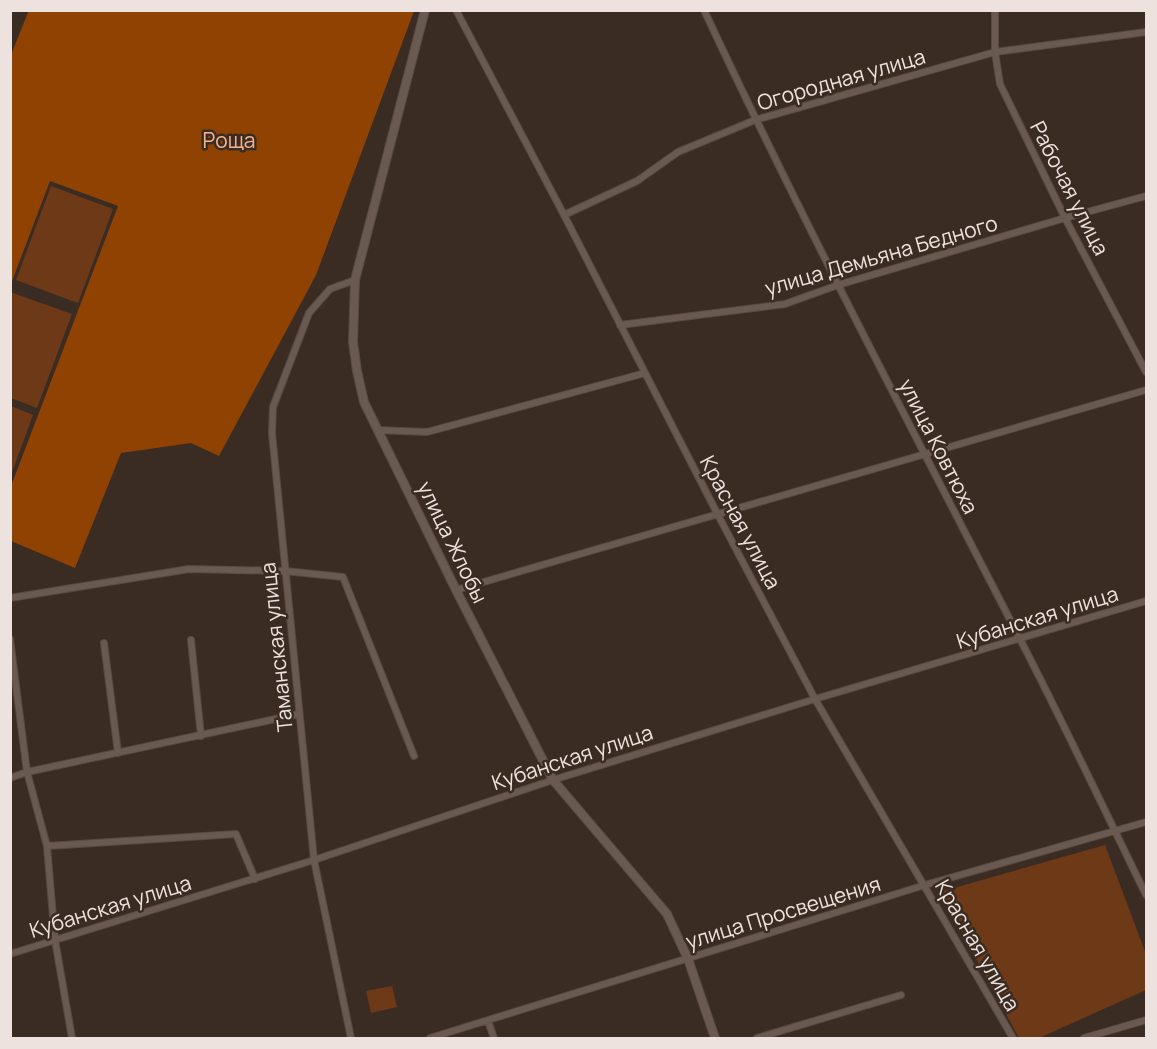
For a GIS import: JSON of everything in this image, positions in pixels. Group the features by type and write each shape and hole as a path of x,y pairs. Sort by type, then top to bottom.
{"street":[{"name":"улица Жлобы","path":"425,10 355,280 353,342 364,402 553,780 667,914 688,959 715,1038"},
{"name":"Красная улица","path":"456,10 815,699 1013,1038"},
{"name":"улица Ковтюха","path":"704,10 755,120 1020,639 1146,895"},
{"name":"Рабочая улица","path":"995,10 995,52 1000,84 1065,218 1146,372"},
{"name":"Огородная улица","path":"564,215 637,181 678,152 755,120 995,52 1146,32"},
{"name":"улица Демьяна Бедного","path":"620,325 785,304 838,285 1146,196"},
{"name":"Таманская улица","path":"351,1038 314,860 272,433 273,407 309,314 330,289 355,280"},
{"path":"377,430 427,432 645,373"},
{"path":"456,590 1146,390"},
{"path":"10,598 189,569 285,571 343,577 414,756"},
{"name":"Кубанская улица","path":"10,954 255,879 553,780 815,699 1146,602"},
{"path":"10,639 27,772 47,846 55,940 72,1038"},
{"path":"191,640 201,736"},
{"path":"104,643 118,753"},
{"path":"10,778 27,772 299,714"},
{"name":"улица Просвещения","path":"430,1038 925,885 1146,822"},
{"path":"47,846 236,834 255,879"},
{"path":"756,1038 901,995"},
{"path":"1084,1038 1146,1020"},
{"path":"488,1021 494,1038"}],"shaded area":[{"path":"51,186 113,209 78,303 16,280"},
{"path":"10,292 72,314 37,408 11,398"},
{"path":"10,406 33,415 11,475"},
{"path":"1105,845 1146,954 1146,990 1039,1038 1019,1038 940,892"},
{"path":"392,986 397,1007 371,1013 366,991"}],"green space":[{"name":"Роща","path":"29,10 414,11 316,275 219,456 191,443 121,453 75,568 11,541 11,486 118,206 50,181 11,284 11,55"}]}
